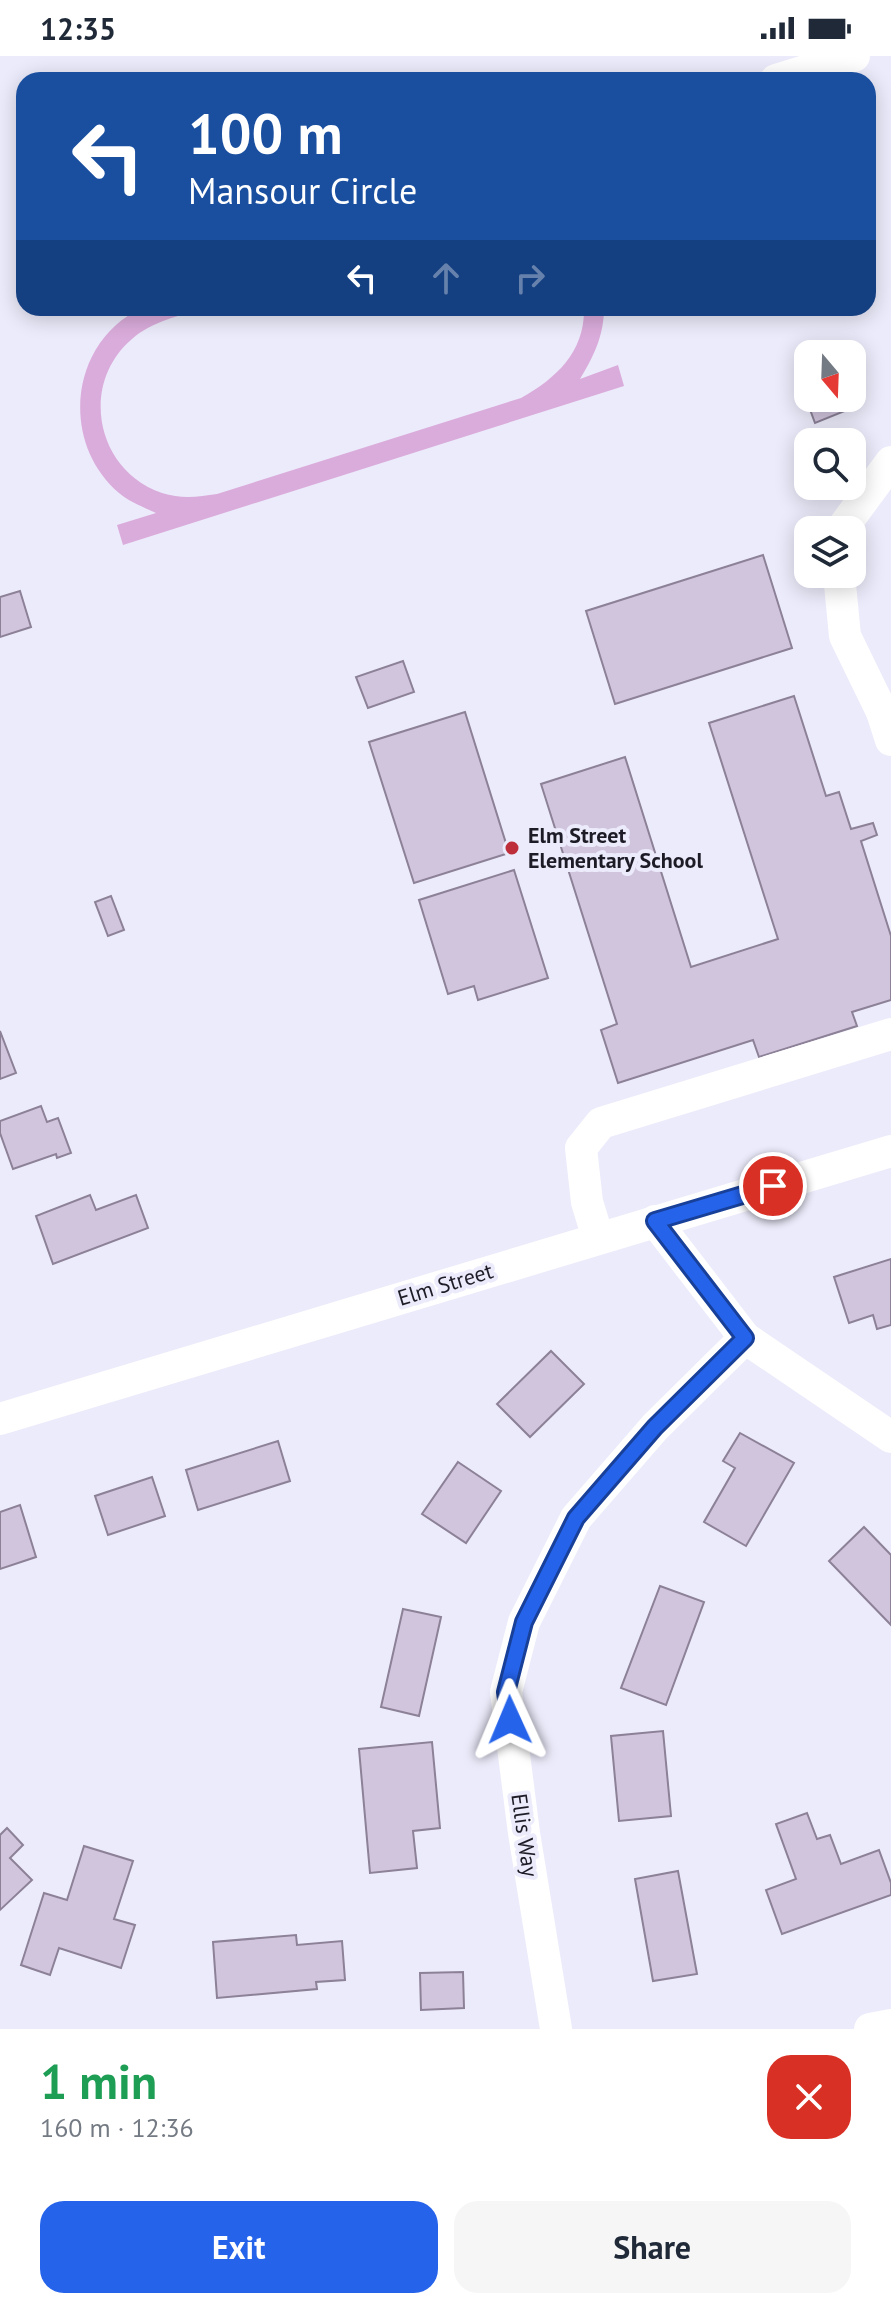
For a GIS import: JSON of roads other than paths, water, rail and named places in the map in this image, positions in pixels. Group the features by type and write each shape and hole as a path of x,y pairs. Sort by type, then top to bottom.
{"street":[{"path":"802,72 854,56"},
{"path":"851,516 891,462"},
{"path":"840,588 845,636 888,721"},
{"path":"598,1238 587,1202 581,1148 601,1123 891,1034"},
{"name":"Elm Street","path":"1,1414 891,1151"},
{"path":"655,1221 745,1338 891,1437"},
{"name":"Ellis Way","path":"556,2029 524,1833 506,1692 524,1622 576,1518 655,1427 745,1338"},
{"path":"870,2029 891,2025"}],"place":[{"name":"Elm Street Elementary School","path":"512,848"}]}
